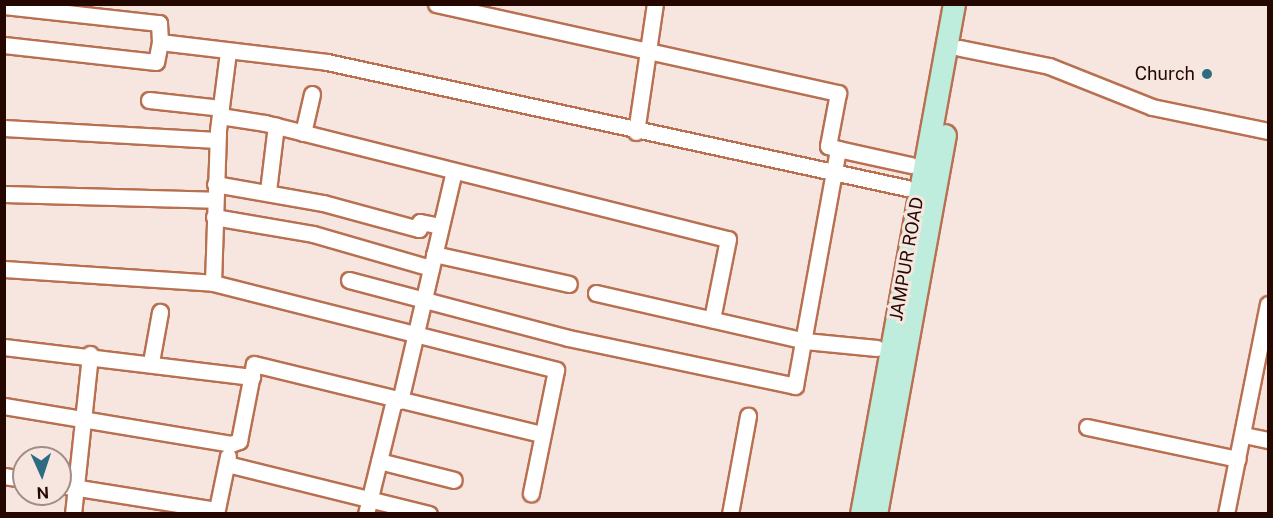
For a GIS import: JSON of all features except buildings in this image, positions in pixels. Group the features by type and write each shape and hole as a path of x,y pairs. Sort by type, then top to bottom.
{"main road":[{"name":"JAMPUR ROAD","path":"861,513 954,4"},
{"name":"JAMPUR ROAD","path":"876,513 968,4"}],"street":[{"path":"436,4 838,93 828,146 911,165"},
{"path":"636,132 655,4"},
{"path":"4,6 159,23 160,42 156,62 4,45"},
{"path":"160,42 228,52 327,62 636,132 907,188"},
{"path":"960,48 1049,66 1152,107 1269,131"},
{"path":"213,283 217,140 228,52"},
{"path":"303,133 312,94"},
{"path":"150,100 220,112 276,125 454,172 728,239 712,319"},
{"path":"268,191 276,125"},
{"path":"4,128 217,140"},
{"path":"349,280 424,301 795,386 805,341 838,148"},
{"path":"368,506 379,460 417,331 454,172"},
{"path":"215,184 268,191 419,229 420,222 441,226"},
{"path":"4,194 214,200"},
{"path":"214,217 313,234 433,261 569,284"},
{"path":"4,269 213,283 417,331 556,370 531,493"},
{"path":"596,293 805,341 877,348"},
{"path":"1226,513 1265,340 1269,304"},
{"path":"151,362 160,312"},
{"path":"4,346 90,354 252,377"},
{"path":"72,468 83,418 90,354"},
{"path":"4,406 231,444 238,441 254,364 542,434"},
{"path":"730,513 748,416"},
{"path":"1087,427 1239,459"},
{"path":"1244,435 1269,440"},
{"path":"72,487 216,512 231,444"},
{"path":"379,460 454,480"},
{"path":"227,464 368,506 429,513"}],"place":[{"name":"Church","path":"1207,74"}]}
